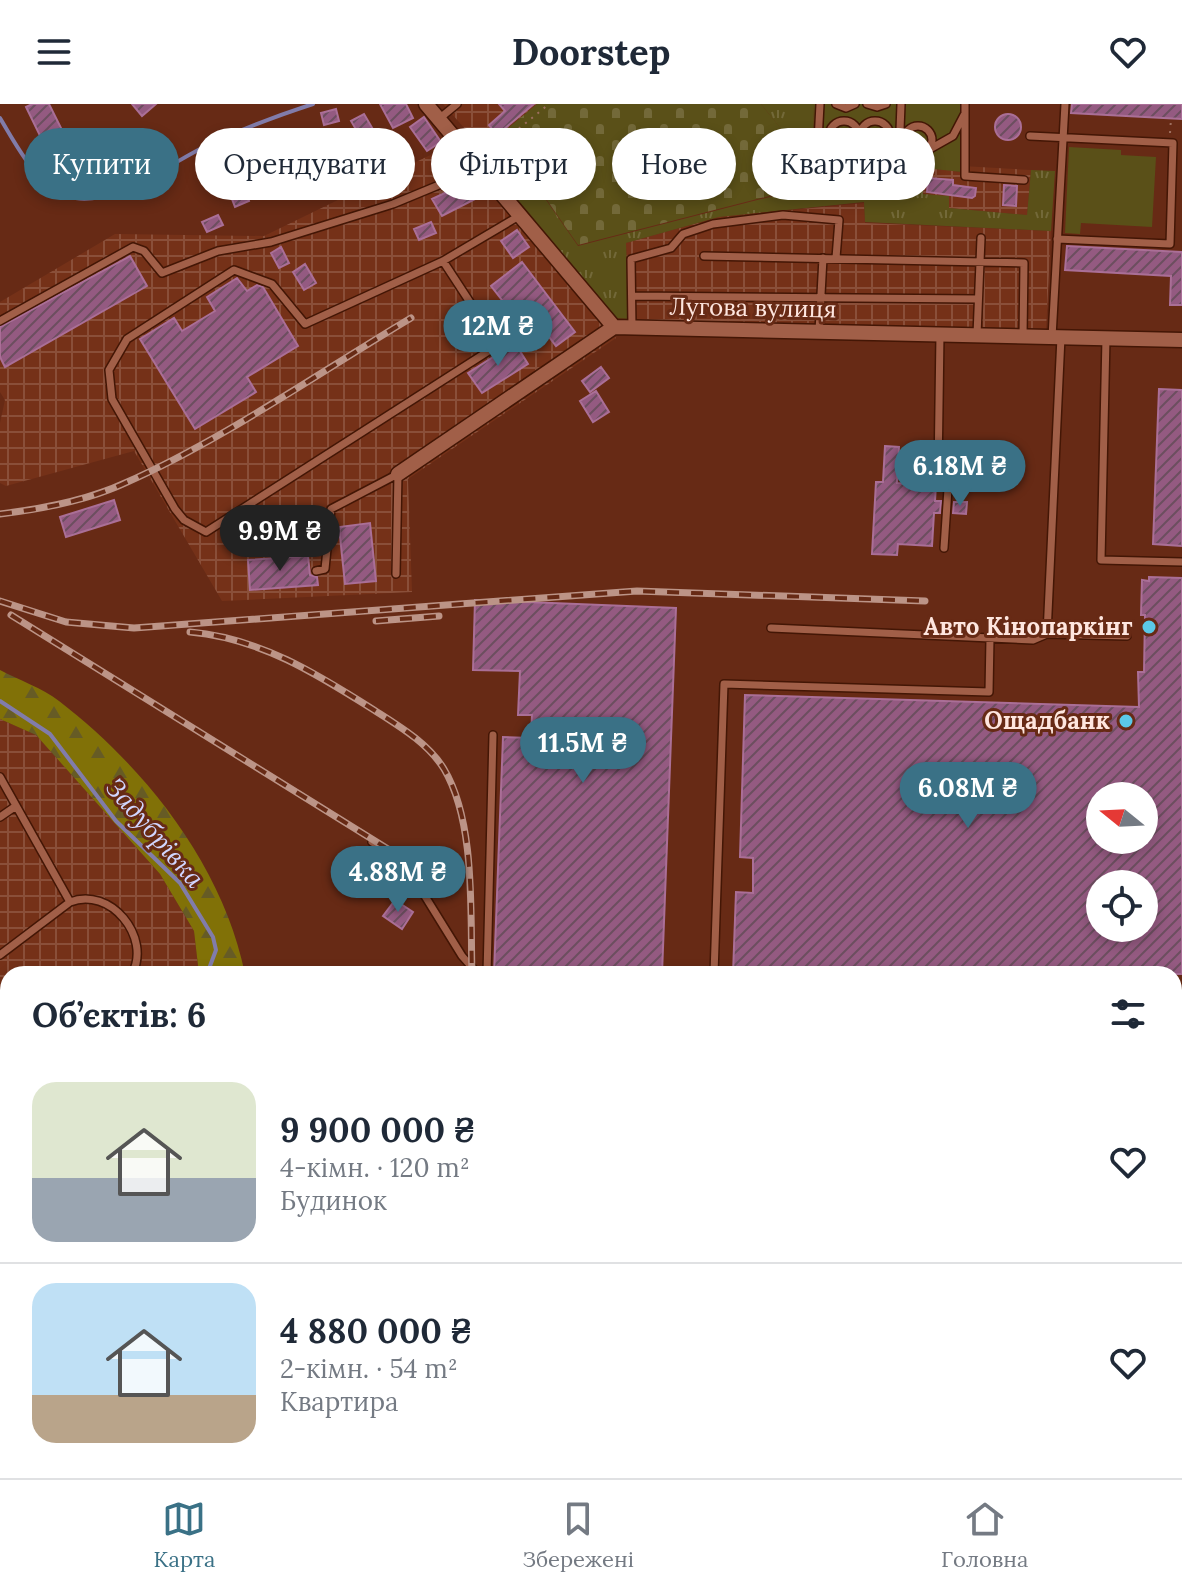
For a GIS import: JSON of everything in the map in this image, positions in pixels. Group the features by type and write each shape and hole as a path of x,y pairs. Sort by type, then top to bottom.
{"street":[{"path":"426,104 448,128"},
{"path":"398,474 614,327 509,200"},
{"name":"Лугова вулиця","path":"614,327 1182,340"}],"lane":[{"path":"440,118 457,104"},
{"path":"819,128 820,104"},
{"path":"836,104 846,108 855,104"},
{"path":"867,104 877,107 886,104"},
{"path":"1047,634 1057,337 1057,239 1065,104"},
{"path":"894,128 901,108"},
{"path":"900,128 901,108"},
{"path":"935,146 953,136 965,109"},
{"path":"965,109 965,176 1024,180"},
{"path":"863,128 875,120 887,128"},
{"path":"844,121 855,125 860,136 855,147 844,151 833,147 829,136 833,125 844,121"},
{"path":"1030,136 1173,143 1170,244 1057,239"},
{"path":"0,321 133,247 144,251 162,273 218,251 271,242 393,204 431,188"},
{"path":"443,261 498,345 206,532 184,520 112,399 109,370 127,339 234,270 272,284 305,324 443,261 521,214"},
{"path":"632,327 631,259 671,248 683,234 713,224 783,215 839,220 836,258"},
{"path":"977,335 981,238"},
{"path":"704,256 1024,263 1023,336"},
{"path":"819,331 823,258"},
{"path":"632,296 978,299"},
{"path":"940,334 938,474 949,474 944,548"},
{"path":"1106,338 1101,560 1182,562"},
{"path":"316,571 325,569 331,509 398,474 396,574"},
{"path":"771,628 1033,640 1047,634 1127,636"},
{"path":"714,966 724,684 989,692 990,638"},
{"path":"487,966 493,735"},
{"path":"0,777 70,902"},
{"path":"0,817 16,806"},
{"path":"372,842 402,859 471,966"},
{"path":"0,955 70,902 86,895 107,904 132,929 138,950 134,966"}],"path":[{"path":"519,128 549,104"},
{"path":"1169,142 1171,119"}],"shaded area":[{"path":"443,104 537,104 508,128 464,128"},
{"path":"431,155 431,200 502,200 616,338 408,479 412,592 222,601 134,451 6,486 0,483 0,423 5,400 0,392 0,302 115,234 264,236 338,200 415,200 415,162"},
{"path":"962,166 1031,170 1027,215 948,208 933,200 935,168 961,172"},
{"path":"864,203 865,223 1051,231 1046,331 629,319 626,243 719,217"},
{"path":"0,719 36,735 160,874 194,931 198,966 0,966"}],"green space":[{"path":"537,104 761,104 780,128 752,128 754,200 578,245 547,200 596,200 596,128 508,128"},
{"path":"761,104 814,104 813,128 780,128"},
{"path":"814,104 963,104 962,172 935,169 935,128 813,128"},
{"path":"1069,147 1121,150 1121,155 1156,157 1152,227 1081,223 1080,234 1065,233"},
{"path":"1031,170 1055,171 1051,231 865,222 864,202 719,217 626,243 629,319 613,318 515,200 546,200 578,246 758,200 935,200 935,195 949,196 949,208 1027,215"},
{"path":"0,670 59,701 122,757 176,822 199,858 219,895 243,966 198,966 194,931 160,874 36,735 0,719"}],"building":[{"path":"49,104 61,128 36,128 26,107"},
{"path":"132,104 156,104 142,116"},
{"path":"380,104 406,104 413,118 393,128"},
{"path":"499,104 534,104 505,128 491,128 489,125 505,111"},
{"path":"1072,104 1182,104 1182,119 1071,113"},
{"path":"336,109 339,121 324,125 321,113"},
{"path":"364,114 372,128 355,128 351,121"},
{"path":"1008,114 1017,118 1021,127 1017,136 1008,140 999,136 995,127 999,118"},
{"path":"424,117 431,128 431,148 427,151 415,134 415,128 410,127"},
{"path":"935,179 953,180 953,185 976,188 972,198 935,193"},
{"path":"1004,185 1017,186 1016,206 1003,205"},
{"path":"232,200 249,200 249,201 235,207"},
{"path":"433,200 473,200 442,216"},
{"path":"218,215 223,225 207,232 202,222"},
{"path":"431,222 436,233 419,240 414,229"},
{"path":"517,230 529,247 513,258 501,241"},
{"path":"1067,246 1182,252 1182,305 1170,305 1171,276 1065,270"},
{"path":"281,247 289,263 279,268 271,253"},
{"path":"130,256 147,286 5,367 0,357 0,327"},
{"path":"522,262 575,332 556,346 528,309 516,318 491,286"},
{"path":"305,264 316,283 304,290 293,272"},
{"path":"237,278 247,291 257,285 263,287 298,346 247,377 256,392 195,429 140,339 174,318 182,331 215,311 207,297"},
{"path":"515,343 528,364 482,393 468,373"},
{"path":"601,367 609,378 590,392 582,381"},
{"path":"1159,389 1182,390 1182,546 1153,544"},
{"path":"596,391 609,412 593,422 580,401"},
{"path":"885,446 899,447 897,483 936,485 935,501 941,501 940,513 934,513 932,546 898,544 897,555 872,554 876,482 883,482"},
{"path":"114,500 120,520 66,537 60,517"},
{"path":"954,502 967,502 966,514 953,513"},
{"path":"370,523 376,581 345,584 339,527"},
{"path":"308,556 310,575 317,577 318,585 250,590 248,560"},
{"path":"1149,577 1182,578 1182,966 733,966 736,892 753,893 753,858 740,857 745,695 1139,707 1138,672 1144,672 1145,615 1141,615 1142,580 1149,581"},
{"path":"475,600 676,608 662,966 494,966 503,737 531,738 532,715 518,715 520,671 473,670"},
{"path":"395,900 413,912 402,929 383,916"}],"waterway":[{"path":"0,118 36,173 56,190 83,199 119,191 217,141 313,104"},
{"name":"Задубрівка","path":"0,701 50,734 116,821 180,883 213,937 216,950 210,966"}],"railway":[{"path":"0,514 79,499 161,466 234,427 411,318"},
{"path":"0,601 66,622 134,628 637,591 925,601"},
{"path":"11,615 396,854"},
{"path":"376,621 439,616"},
{"path":"190,632 240,642 309,671 403,729 437,760 444,769 462,815 471,897 472,966"}],"place":[{"name":"Авто Кінопаркінг","path":"1149,627"},
{"name":"Ощадбанк","path":"1126,721"}]}
